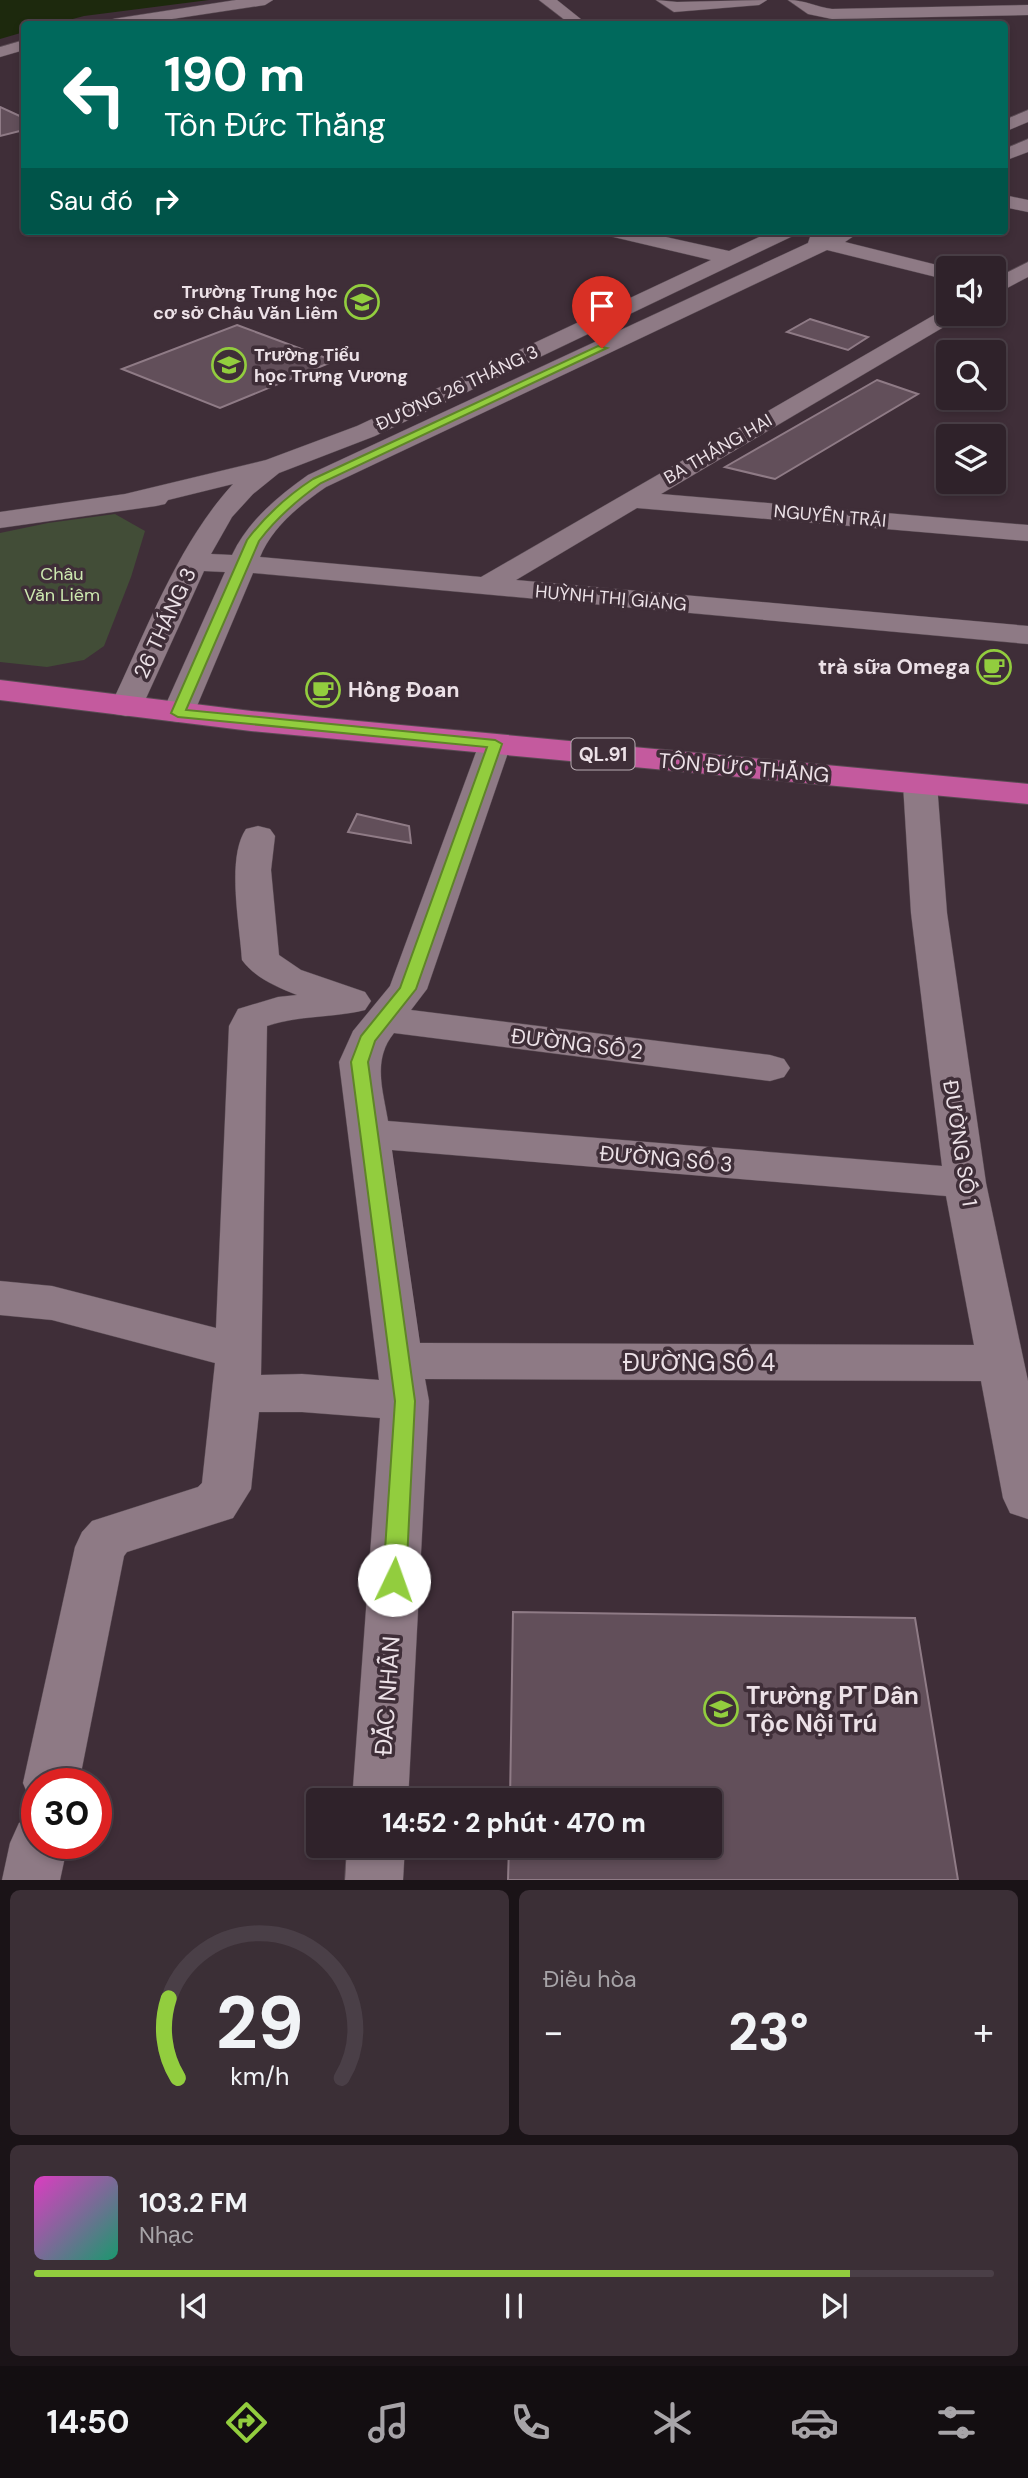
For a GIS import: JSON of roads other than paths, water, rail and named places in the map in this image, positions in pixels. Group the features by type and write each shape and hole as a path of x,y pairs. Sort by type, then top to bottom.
{"highway":[{"name":"TÔN ĐỨC THẮNG","path":"0,690 178,713 1028,794"}],"street":[{"path":"132,21 265,0"},
{"path":"547,0 575,21"},
{"path":"664,0 674,8 759,0"},
{"path":"796,0 813,11 832,14 1028,10"},
{"path":"200,10 227,21"},
{"path":"0,52 21,46"},
{"path":"1008,125 1028,115"},
{"path":"1008,154 1028,145"},
{"path":"1008,202 1028,206"},
{"path":"630,235 731,258"},
{"name":"ĐƯỜNG 26 THÁNG 3","path":"275,466 366,431 780,235"},
{"path":"797,235 936,271"},
{"name":"ĐƯỜNG 26 THÁNG 3","path":"317,481 843,235"},
{"path":"1006,281 1028,268"},
{"path":"1006,289 1028,294"},
{"name":"BA THÁNG HAI","path":"486,586 936,322"},
{"path":"134,500 275,466"},
{"name":"26 THÁNG 3","path":"126,707 199,551 220,513 244,488 275,466"},
{"path":"5,514 317,481"},
{"path":"178,713 253,540 270,519 317,481"},
{"name":"NGUYỄN TRÃI","path":"632,499 1028,533"},
{"path":"134,500 156,501 186,510 200,519 204,528 199,551"},
{"name":"HUỲNH THỊ GIANG","path":"199,551 242,564 1028,635"},
{"name":"ĐẮC NHẪN","path":"381,1788 402,1381 359,1062 376,1010 408,989 495,744"},
{"name":"ĐƯỜNG SỐ 1","path":"920,784 929,913 965,1183 1028,1498"},
{"path":"258,836 253,870 261,960 288,978 376,1010"},
{"path":"54,1768 100,1546 110,1536 215,1503 226,1489 237,1372 248,1026 252,1018 278,1009 376,1010"},
{"name":"ĐƯỜNG SỐ 2","path":"376,1010 770,1068"},
{"name":"ĐƯỜNG SỐ 3","path":"367,1134 965,1183"},
{"name":"ĐƯỜNG SỐ 4","path":"0,1298 52,1303 237,1372 302,1393 402,1381 999,1363"},
{"path":"374,1880 375,1858"},
{"path":"31,1880 36,1859"}],"place":[{"name":"Trường Trung học cơ sở Châu Văn Liêm","path":"362,302"},
{"name":"Trường Tiểu học Trưng Vương","path":"229,365"},
{"name":"trà sữa Omega","path":"994,667"},
{"name":"Hồng Đoan","path":"323,690"},
{"name":"Trường PT Dân Tộc Nội Trú","path":"721,1709"}],"park label":[{"name":"Châu Văn Liêm","path":"62,584"}]}
